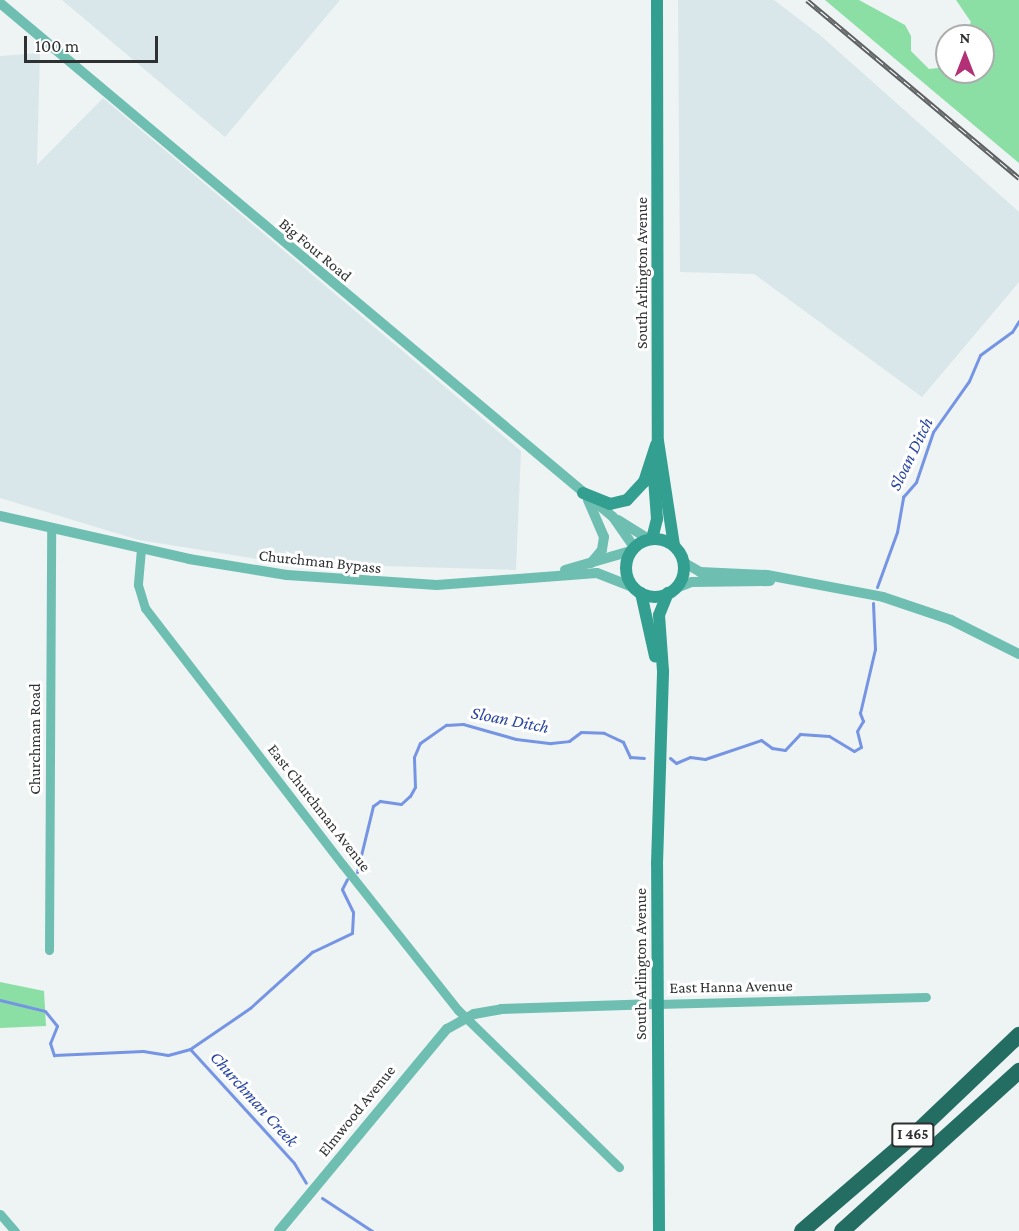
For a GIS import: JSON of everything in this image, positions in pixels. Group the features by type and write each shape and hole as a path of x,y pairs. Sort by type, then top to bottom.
{"highway":[{"name":"I 465","path":"802,1231 916,1132 1019,1035"},
{"name":"I 465","path":"842,1231 1019,1071"}],"main road":[{"name":"South Arlington Avenue","path":"657,0 658,441 674,546"},
{"path":"583,493 610,504 627,500 644,482 658,441"},
{"path":"650,539 674,546 683,562 683,576 672,590 654,596 638,590 627,574 633,549 650,539 657,519 653,458"},
{"name":"South Arlington Avenue","path":"638,590 649,620 660,696"},
{"name":"South Arlington Avenue","path":"659,1231 657,1004 660,696 663,671 659,615 672,590"}],"street":[{"name":"Big Four Road","path":"0,3 612,517 650,539"},
{"path":"583,493 600,522 604,537 602,550 591,563"},
{"path":"0,516 141,549"},
{"name":"Big Four Road","path":"612,517 633,549"},
{"name":"Churchman Road","path":"49,950 51,528"},
{"name":"Churchman Bypass","path":"141,549 263,572 344,581 415,585 498,582 597,573 638,590"},
{"name":"East Churchman Avenue","path":"141,549 138,585 145,608 466,1017 619,1167"},
{"name":"Churchman Bypass","path":"498,582 591,563 633,549"},
{"path":"683,562 700,572 753,573 909,604 993,639 1019,654"},
{"path":"672,590 692,582 789,580"},
{"name":"East Hanna Avenue","path":"466,1017 501,1008 926,997"},
{"name":"Elmwood Avenue","path":"279,1231 430,1044 466,1017"},
{"path":"0,1214 15,1231"}],"shaded area":[{"path":"62,0 340,0 225,137"},
{"path":"678,0 774,0 821,36 1019,212 1019,282 922,397 754,274 680,272"},
{"path":"40,53 37,165 103,98 521,451 516,570 282,563 139,540 0,498 0,56"}],"green space":[{"path":"825,0 859,0 905,25 911,36 911,51 929,69 935,68 935,84 995,84 995,24 970,24 971,22 956,0 1019,0 1019,163"},
{"path":"0,982 44,991 46,1026 0,1028"}],"waterway":[{"name":"Sloan Ditch","path":"877,587 897,532 903,497 916,482 933,432 969,381 980,355 1012,332 1019,321"},
{"name":"Sloan Ditch","path":"670,758 676,763 690,757 705,759 761,740 772,748 785,750 800,734 829,736 854,751 861,747 857,731 863,721 860,713 875,649 873,603"},
{"name":"Sloan Ditch","path":"357,872 373,806 380,801 401,804 410,796 415,787 414,757 420,743 446,725 463,724 516,739 551,743 569,741 581,732 604,733 623,742 630,757 644,758"},
{"name":"Sloan Ditch","path":"190,1049 250,1008 312,952 352,933 353,912 342,889 347,879"},
{"name":"Churchman Creek","path":"0,1000 45,1011 57,1026 50,1043 54,1055 143,1051 168,1055 190,1049 294,1163 306,1183"},
{"name":"Churchman Creek","path":"322,1198 372,1231"}],"railway":[{"path":"807,0 1019,178"}]}
